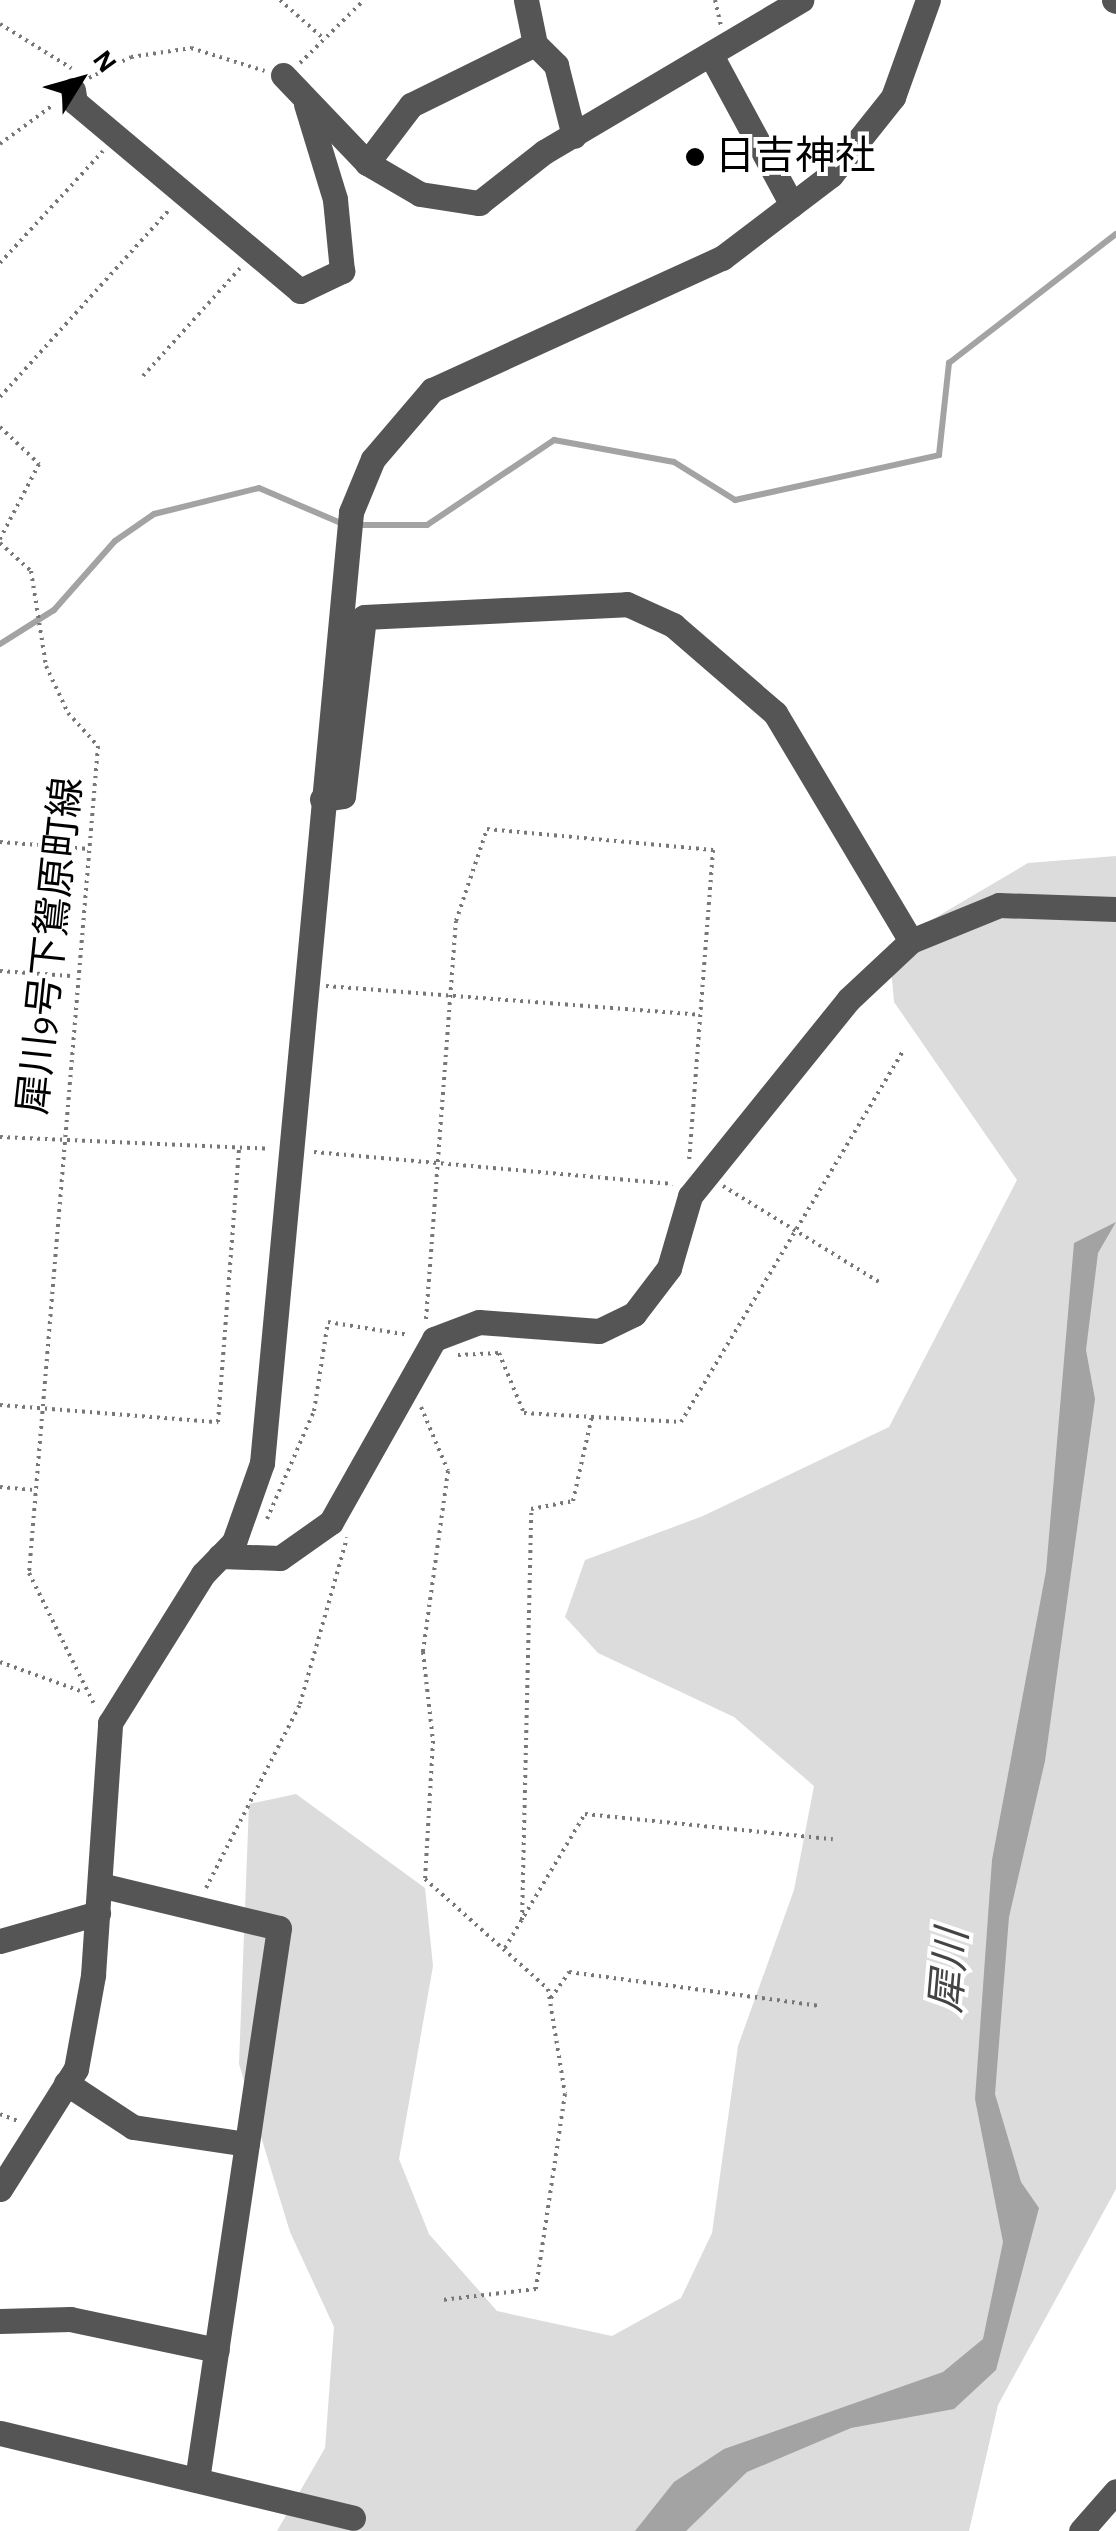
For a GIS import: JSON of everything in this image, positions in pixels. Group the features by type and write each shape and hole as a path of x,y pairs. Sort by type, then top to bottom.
{"street":[{"path":"526,0 535,44 556,65 574,136"},
{"path":"293,83 367,163 420,194 480,203 574,136 802,0"},
{"path":"0,2189 66,2084 87,2017 110,1723 220,1556 234,1542 262,1463 351,512 396,428 432,390 722,258 868,138 893,97 928,0"},
{"path":"367,163 411,105 535,44"},
{"path":"712,57 792,204"},
{"path":"81,84 116,137 300,291 342,271 335,199 293,83"},
{"path":"322,795 342,796 364,617 627,604 673,625 775,713 910,942"},
{"path":"220,1556 280,1558 334,1517 434,1339 479,1322 598,1332 634,1314 669,1268 694,1185 848,999 910,942 999,905 1116,910"},
{"path":"100,1885 278,1928 197,2480"},
{"path":"0,1941 98,1913"},
{"path":"66,2084 133,2127 247,2144"},
{"path":"0,2320 70,2319 217,2350"},
{"path":"0,2433 353,2518"},
{"path":"1081,2531 1116,2492"}],"path":[{"path":"280,0 326,40"},
{"path":"0,144 81,84 130,58 191,48 293,83 364,0"},
{"path":"0,24 81,84"},
{"path":"0,263 116,137"},
{"path":"0,397 184,194"},
{"path":"143,376 254,252"},
{"name":"犀川9号下鴛原町線","path":"0,428 39,464 0,541 31,571 46,666 68,713 98,746 89,849 71,976 28,1573 82,1692 110,1723"},
{"path":"434,1339 425,1327 456,921 487,829 713,850 700,1015 694,1185"},
{"path":"0,842 89,849"},
{"path":"0,971 71,976"},
{"path":"307,985 700,1015"},
{"path":"456,1355 499,1353 524,1413 681,1422 904,1050"},
{"path":"0,1137 292,1150 694,1185 794,1233 882,1284"},
{"path":"0,1405 218,1422 239,1148"},
{"path":"259,1536 314,1411 328,1322 434,1339"},
{"path":"405,1388 437,1428 448,1471 422,1652 433,1741 426,1879 504,1949 550,1999 565,2094 536,2289 442,2300"},
{"path":"522,1920 531,1509 573,1501 592,1416"},
{"path":"0,1487 33,1490"},
{"path":"194,1907 300,1704 350,1542 334,1517"},
{"path":"0,1662 82,1692"},
{"path":"504,1949 585,1814 832,1840"},
{"path":"550,1999 569,1972 820,2006"}],"shaded area":[{"path":"1116,856 1116,2189 998,2405 969,2531 277,2531 325,2448 334,2327 290,2232 239,2064 249,1804 296,1794 425,1888 433,1966 399,2159 429,2234 497,2311 612,2336 681,2298 712,2233 738,2046 794,1890 814,1786 734,1717 598,1653 565,1617 585,1560 703,1516 889,1427 1017,1180 894,1002 889,945 1028,863"},
{"path":"1116,1222 1098,1253 1086,1350 1095,1399 1045,1761 1009,1917 995,2094 1021,2182 1039,2208 996,2370 954,2409 851,2428 747,2472 686,2531 635,2531 674,2482 724,2449 943,2372 983,2339 1003,2242 975,2099 992,1860 1046,1571 1074,1243"}],"waterway":[{"path":"355,525 427,525 554,440 674,462 735,500 939,455 949,363 1116,234"},
{"path":"0,644 54,610 115,541 154,514 259,488 343,524"}],"place":[{"name":"日吉神社","path":"695,157"}],"water label":[{"name":"犀川","path":"950,1971"}]}
